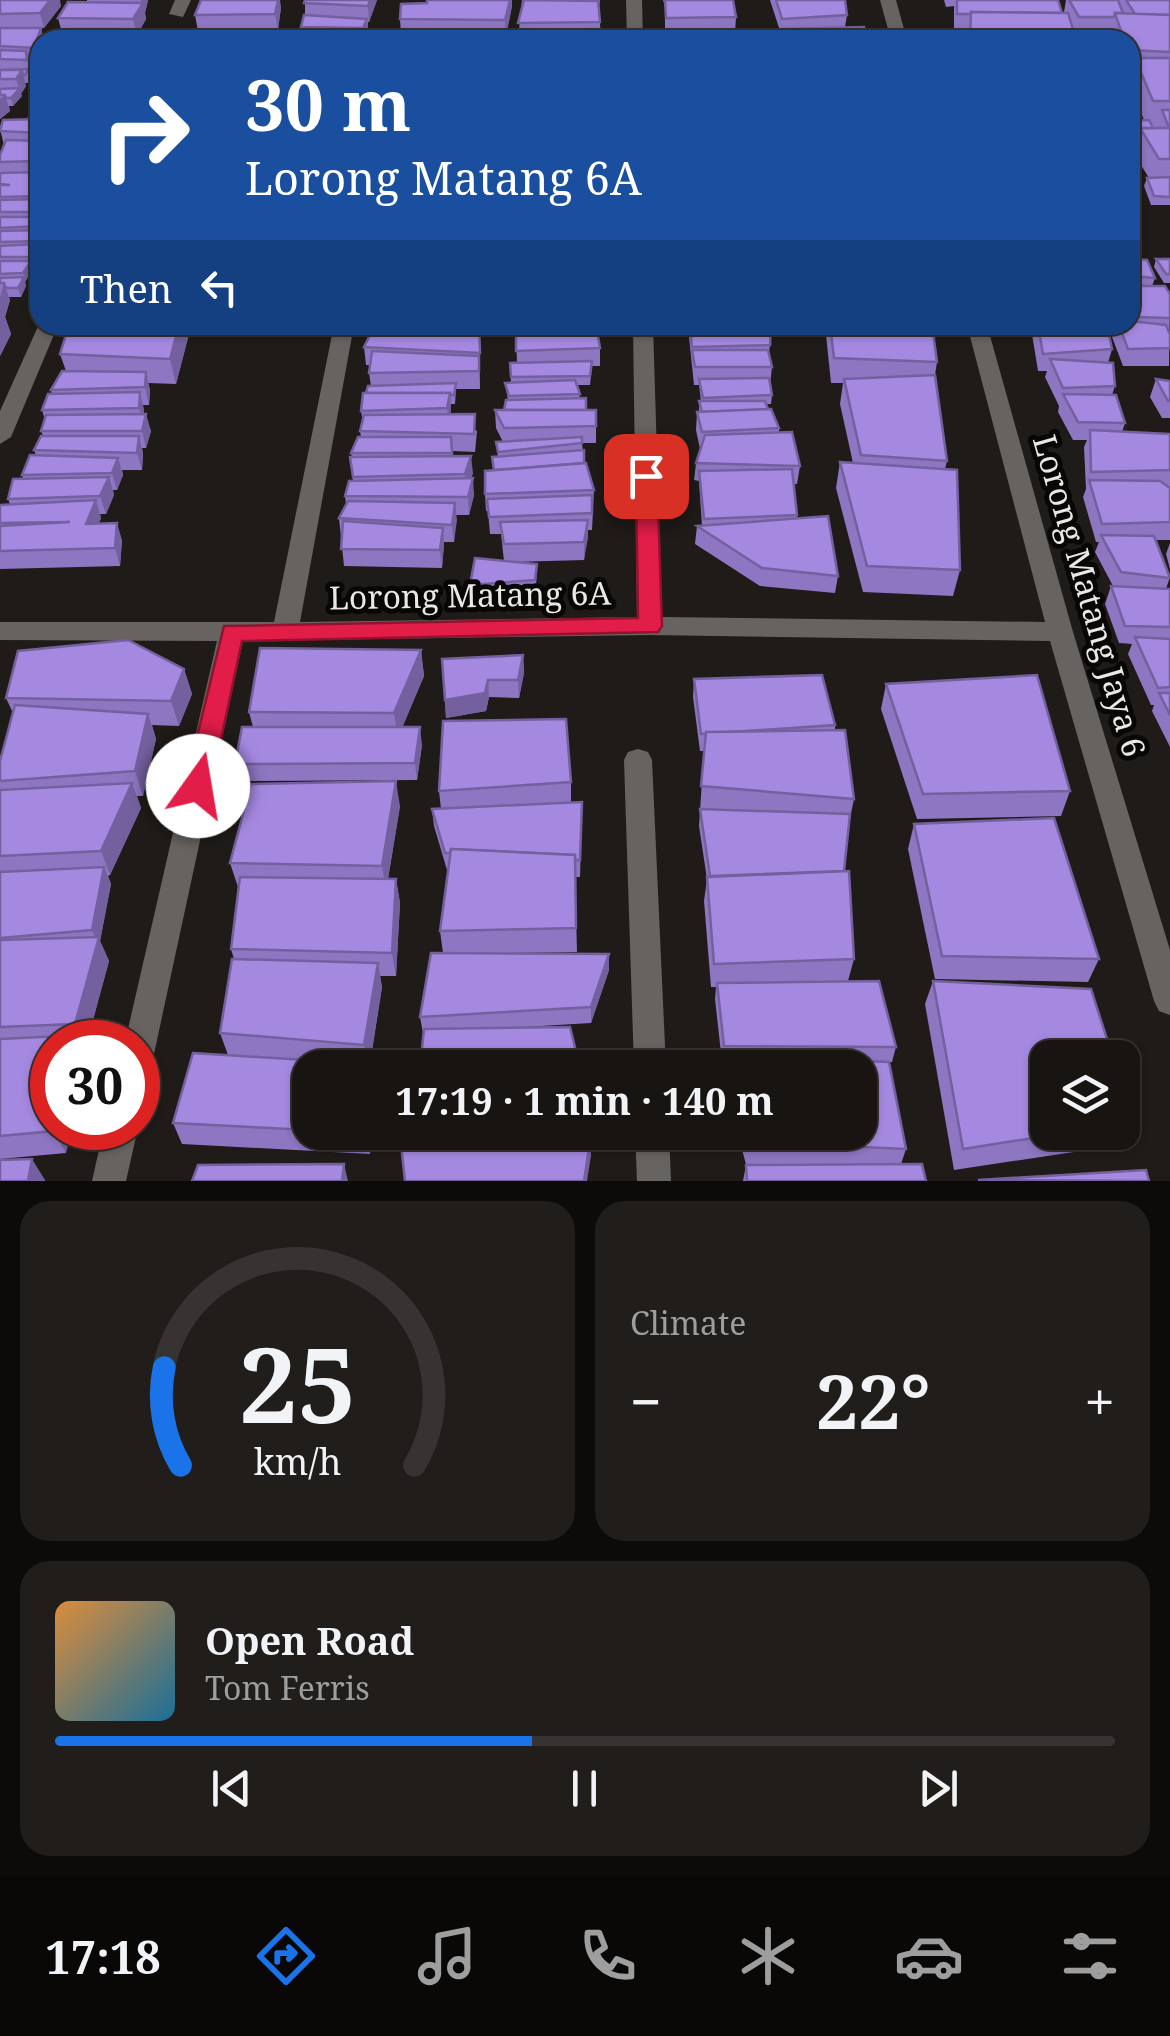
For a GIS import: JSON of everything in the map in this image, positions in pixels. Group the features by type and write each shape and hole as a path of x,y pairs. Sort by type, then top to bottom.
{"street":[{"path":"634,0 635,30"},
{"path":"888,0 896,30"},
{"path":"0,38 30,39"},
{"path":"0,437 44,335"},
{"path":"286,631 342,335"},
{"path":"642,335 650,626"},
{"name":"Lorong Matang Jaya 6","path":"980,335 1060,632 1170,1001"},
{"name":"Lorong Matang 6A","path":"0,631 650,626 1060,632"},
{"path":"146,1020 232,632"},
{"path":"638,760 649,1050"},
{"path":"109,1181 116,1150"},
{"path":"653,1150 654,1181"}],"building":[{"path":"0,0 50,0 40,13 0,14"},
{"path":"201,0 278,0 275,14 195,15"},
{"path":"370,0 368,6 304,3"},
{"path":"427,0 510,0 505,20 400,19 401,4"},
{"path":"524,0 598,1 600,22 518,23"},
{"path":"665,0 733,0 736,17 666,18"},
{"path":"776,0 845,0 847,15 782,19"},
{"path":"957,0 1058,0 1062,13 957,14"},
{"path":"1069,0 1118,0 1123,13 1115,13 1114,17 1079,17"},
{"path":"1126,0 1170,0 1170,15 1135,14"},
{"path":"68,2 143,3 133,19 58,18"},
{"path":"971,12 1068,13 1073,30 970,30"},
{"path":"1115,13 1170,15 1170,52 1140,50 1140,30 1121,30"},
{"path":"304,15 367,19 363,28 301,27"},
{"path":"864,27 864,30 782,30"},
{"path":"0,28 41,28 30,30 30,48 0,46"},
{"path":"0,50 26,51 27,60 0,59"},
{"path":"1140,58 1170,58 1170,101 1153,101 1140,70"},
{"path":"0,70 22,70 16,79 0,79"},
{"path":"20,88 11,98 0,95 0,89"},
{"path":"1162,110 1170,110 1170,159 1159,159 1140,128 1169,128"},
{"path":"30,119 30,132 0,131 3,120"},
{"path":"1140,120 1149,120 1153,128 1140,128"},
{"path":"6,140 30,141 30,161 0,162"},
{"path":"30,172 30,196 0,197 0,185 10,185 0,184 0,173"},
{"path":"1170,177 1170,197 1154,196 1147,178"},
{"path":"30,199 30,212 0,212 0,200"},
{"path":"0,217 30,217 30,226 0,228"},
{"path":"30,230 30,241 0,242 0,231"},
{"path":"30,244 30,257 0,257 0,246"},
{"path":"1156,259 1170,259 1170,274 1166,274"},
{"path":"1140,260 1147,260 1155,278 1140,277"},
{"path":"0,261 30,261 23,273 0,274"},
{"path":"24,277 18,288 6,288 0,283 0,278"},
{"path":"1140,286 1165,286 1170,294 1170,318 1140,317"},
{"path":"1140,322 1166,325 1170,348 1128,349 1123,335 1140,335"},
{"path":"66,335 176,335 170,359 60,354"},
{"path":"370,335 479,335 480,353 364,347"},
{"path":"516,335 598,335 600,348 516,351"},
{"path":"691,335 770,335 770,345 692,347"},
{"path":"831,335 933,335 937,362 834,358"},
{"path":"1040,335 1109,335 1112,349 1043,354"},
{"path":"692,350 768,350 772,367 695,367"},
{"path":"372,351 479,356 479,371 369,373"},
{"path":"1050,359 1113,363 1115,386 1063,388"},
{"path":"592,361 590,376 511,377 510,363"},
{"path":"62,371 146,372 145,387 51,390"},
{"path":"935,375 947,461 861,455 844,379"},
{"path":"769,378 772,395 703,398 699,379"},
{"path":"1156,379 1170,381 1170,401 1168,401"},
{"path":"575,380 580,394 509,396 505,383"},
{"path":"456,383 454,395 366,393 368,386"},
{"path":"140,392 139,408 42,410 48,394"},
{"path":"363,393 450,393 447,408 361,411"},
{"path":"1063,394 1116,395 1125,423 1078,422"},
{"path":"586,398 586,410 504,410 506,400"},
{"path":"699,401 765,401 768,409 702,412"},
{"path":"771,409 779,428 702,432 697,412"},
{"path":"495,410 596,410 596,426 504,428"},
{"path":"146,414 142,431 41,431 46,415"},
{"path":"475,414 474,434 360,431 364,415"},
{"path":"1090,430 1170,434 1170,470 1091,472"},
{"path":"792,432 800,466 696,463 705,435"},
{"path":"41,436 139,436 137,453 34,450"},
{"path":"358,437 451,437 452,453 351,453"},
{"path":"582,437 582,443 498,452 496,442"},
{"path":"584,450 584,463 494,470 492,457"},
{"path":"30,455 118,458 112,473 22,475"},
{"path":"471,456 465,474 353,477 350,457"},
{"path":"840,462 957,470 960,570 867,566"},
{"path":"586,463 594,490 485,494 485,471"},
{"path":"792,469 797,515 704,519 699,471"},
{"path":"109,477 100,496 8,499 13,479"},
{"path":"473,478 468,497 345,496 349,481"},
{"path":"1089,480 1160,481 1170,488 1170,522 1102,524"},
{"path":"592,495 592,513 489,517 487,499"},
{"path":"96,500 86,524 117,523 115,548 0,551 0,526 70,522 0,523 0,505"},
{"path":"348,501 455,503 452,525 339,518"},
{"path":"828,516 838,576 762,568 697,526"},
{"path":"588,520 584,542 504,544 500,522"},
{"path":"343,521 443,528 440,550 341,549"},
{"path":"1101,535 1154,536 1170,578 1121,572"},
{"path":"475,558 537,564 535,580 470,585"},
{"path":"1111,586 1170,589 1170,627 1125,626"},
{"path":"1135,637 1170,639 1170,687 1158,688"},
{"path":"128,640 184,669 171,701 6,698 18,651"},
{"path":"260,648 421,650 394,713 249,712"},
{"path":"523,655 518,680 488,680 485,693 445,700 442,659"},
{"path":"822,675 835,725 701,734 694,679"},
{"path":"1037,675 1070,791 923,794 886,684"},
{"path":"1159,693 1170,693 1170,715"},
{"path":"15,705 148,714 135,771 0,781 0,761"},
{"path":"566,719 571,782 439,791 443,721"},
{"path":"242,727 420,727 415,763 235,764"},
{"path":"845,730 854,799 701,786 706,732"},
{"path":"396,781 382,866 230,863 251,784"},
{"path":"132,783 101,851 0,856 0,790"},
{"path":"582,802 580,860 575,860 575,855 451,849 445,853 432,809"},
{"path":"700,809 850,814 844,871 710,876"},
{"path":"1054,818 1099,959 942,956 914,824"},
{"path":"451,849 575,855 576,928 440,931"},
{"path":"104,867 92,930 0,938 0,872"},
{"path":"849,871 854,959 714,964 707,877"},
{"path":"240,877 396,879 392,953 231,949"},
{"path":"99,937 76,1020 30,1020 30,1026 0,1027 0,940"},
{"path":"431,953 609,954 591,1007 420,1017"},
{"path":"232,959 378,963 364,1045 220,1033"},
{"path":"879,981 896,1047 724,1046 717,983"},
{"path":"933,981 1091,989 1107,1040 1030,1040 1030,1138 963,1149"},
{"path":"570,1027 576,1050 422,1050 424,1029"},
{"path":"30,1038 30,1133 0,1136 0,1039"},
{"path":"193,1053 292,1059 292,1129 173,1123"},
{"path":"877,1062 889,1062 906,1149 877,1148"},
{"path":"402,1150 589,1150 584,1181 405,1181"},
{"path":"32,1159 28,1181 0,1181 0,1160"},
{"path":"344,1164 342,1181 192,1181 198,1165"},
{"path":"922,1164 926,1181 747,1181 746,1165"},
{"path":"1146,1170 1149,1181 978,1180"}],"route":[{"path":"198,786 232,632 650,626 646,476"}]}
